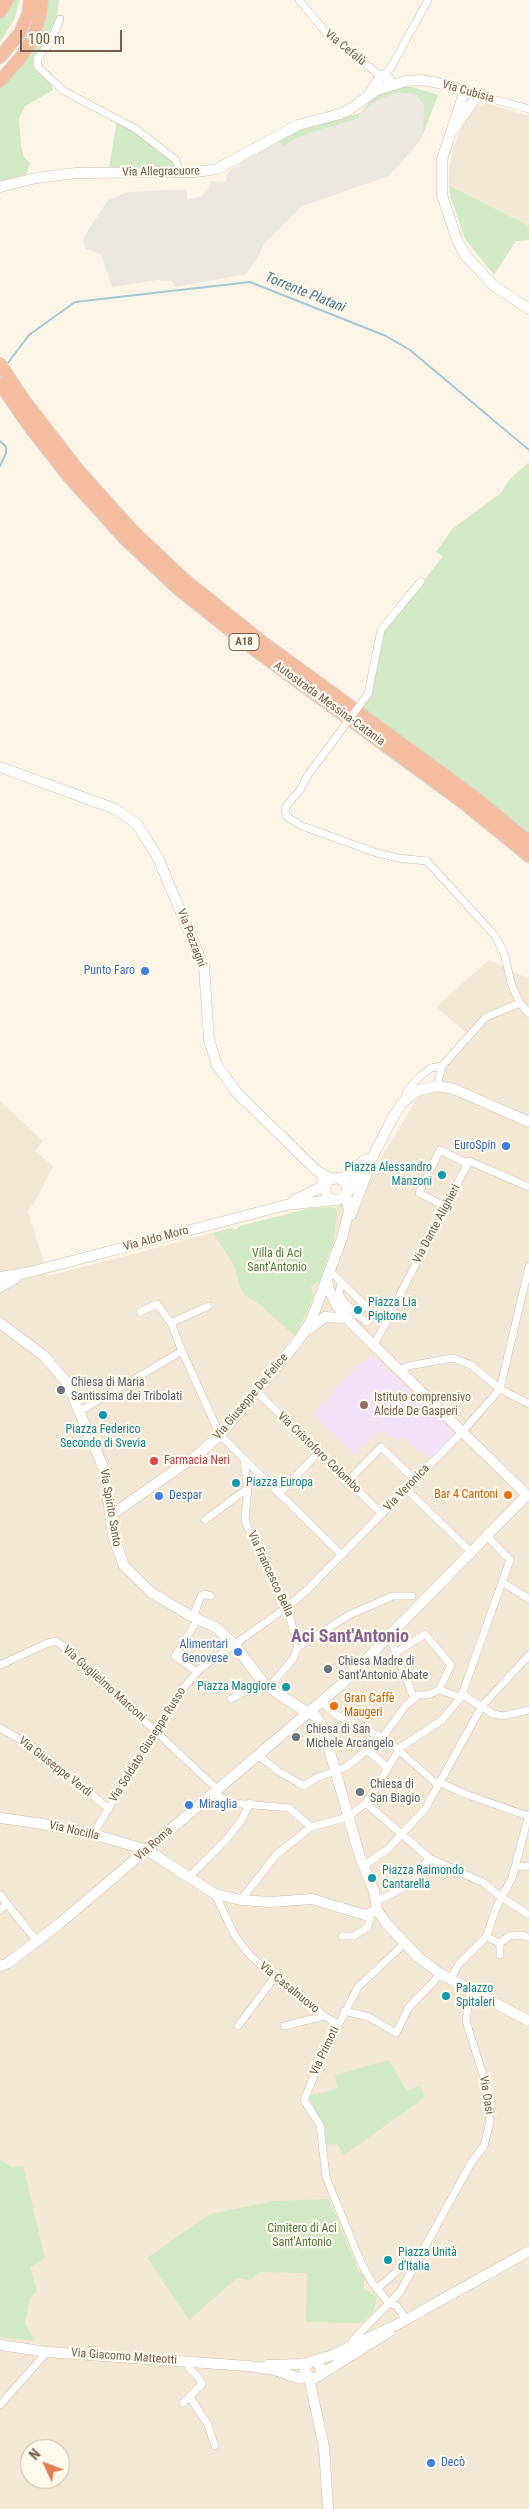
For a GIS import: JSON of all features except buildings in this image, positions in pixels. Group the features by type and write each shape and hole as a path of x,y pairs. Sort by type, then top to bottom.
{"highway":[{"path":"0,12 6,0"},
{"path":"0,47 17,24 24,0"},
{"path":"0,57 20,33 28,14 30,0"},
{"path":"0,76 26,44 35,24 40,0"},
{"path":"0,81 22,58 33,38 40,16 40,0"},
{"name":"Autostrada Messina-Catania","path":"2,374 90,484 133,531 185,580 261,641 472,795 529,842"},
{"name":"Autostrada Messina-Catania","path":"2,374 32,430 87,498 177,588 255,650 465,804 529,856"}],"street":[{"name":"Via Cefalù","path":"299,0 329,36 359,57 383,78"},
{"path":"383,78 428,0"},
{"path":"60,19 51,41 37,59 38,67 64,91 136,129 176,160 180,172"},
{"name":"Via Cubisia","path":"383,78 406,81 420,80 449,85 529,109"},
{"name":"Via Allegracuore","path":"0,187 36,178 76,173 180,172 220,168 286,130 345,112 366,97 383,78"},
{"path":"465,90 442,159 441,184 457,240 466,256 482,275 494,286 529,309"},
{"path":"451,133 478,95"},
{"path":"421,581 381,630 368,694 308,775 300,790 286,806 285,812 287,817 302,826 377,853 398,858 427,861 495,936 504,953 512,986 520,1003 529,1014"},
{"name":"Via Pezzagni","path":"0,767 115,809 137,824 158,858 204,967 209,1040 217,1065 237,1092 320,1178"},
{"path":"437,1086 442,1066 486,1017 520,1003"},
{"path":"342,1238 371,1160 403,1102 407,1091 418,1078 431,1068 442,1066"},
{"path":"403,1102 419,1090 437,1086 454,1089 529,1122"},
{"path":"320,1178 336,1179 356,1169 383,1136"},
{"path":"446,1207 419,1193 440,1150 468,1164 469,1161 529,1187"},
{"path":"286,1205 341,1197 371,1160"},
{"name":"Via Dante Alighieri","path":"374,1345 468,1164"},
{"path":"286,1205 314,1190 323,1175 345,1184 341,1197 345,1219 342,1238"},
{"path":"320,1178 326,1194 341,1197 349,1211 346,1225"},
{"name":"Via Aldo Moro","path":"26,1273 286,1205"},
{"name":"Via Giuseppe De Felice","path":"111,1515 200,1453 220,1435 298,1341 311,1320 342,1238"},
{"path":"500,1389 529,1269"},
{"path":"0,1277 26,1273"},
{"path":"0,1287 26,1273"},
{"path":"328,1273 341,1282 384,1325"},
{"path":"328,1273 328,1288 336,1304 354,1326 528,1495"},
{"path":"341,1282 339,1293 343,1301 357,1315 367,1322 375,1316"},
{"path":"319,1301 325,1299 336,1304"},
{"path":"319,1301 354,1326"},
{"path":"140,1312 158,1304 171,1323 220,1435 342,1555"},
{"path":"171,1323 208,1306"},
{"path":"298,1341 325,1316 341,1318"},
{"name":"Via Spirito Santo","path":"2,1323 61,1373 80,1411 104,1469 117,1551 124,1566 152,1593 215,1627 234,1644 267,1686"},
{"path":"80,1411 182,1351"},
{"path":"400,1371 408,1366 452,1358 471,1365 500,1389 529,1404"},
{"name":"Via Veronica","path":"234,1644 287,1607 342,1555 463,1431 500,1389"},
{"name":"Via Cristoforo Colombo","path":"256,1391 382,1514"},
{"path":"348,1481 380,1447 415,1480"},
{"path":"279,1494 318,1452"},
{"name":"Via Francesco Bella","path":"243,1458 247,1468 248,1488 245,1512 246,1524 287,1607 298,1646"},
{"path":"205,1520 248,1488"},
{"path":"406,1489 471,1552"},
{"name":"Via Roma","path":"2,1966 37,1941 305,1716 326,1706 343,1684 528,1495"},
{"path":"242,1900 271,1860 310,1827 348,1817 366,1803 399,1750 409,1740 442,1720 461,1697 510,1560 487,1536"},
{"path":"502,1582 529,1599"},
{"path":"197,1672 175,1656 196,1618 201,1596 205,1594 211,1596"},
{"path":"231,1699 242,1693 267,1686 293,1659 298,1646 349,1615 393,1596 412,1596"},
{"path":"258,1755 274,1768 304,1786 346,1767 382,1738 413,1696 428,1695 439,1690 450,1665 425,1634 397,1652"},
{"path":"389,1636 413,1696"},
{"name":"Via Guglielmo Marconi","path":"0,1665 56,1641 72,1653 155,1731 215,1791"},
{"name":"Via Soldato Giuseppe Russo","path":"93,1834 178,1694 197,1672 234,1644"},
{"path":"365,1863 402,1834 425,1809 482,1706 529,1655"},
{"path":"267,1686 305,1716 316,1716 336,1771 348,1817 374,1891 375,1907 368,1926 354,1936 342,1936"},
{"path":"439,1690 461,1697 465,1696 493,1714 503,1716 529,1710"},
{"path":"320,1724 320,1712 326,1706 338,1716 382,1738 439,1784 528,1815 512,1878 500,1898 486,1937 460,1964 450,1980"},
{"name":"Via Giuseppe Verdi","path":"0,1728 35,1748 109,1809"},
{"path":"367,1750 376,1760 388,1768"},
{"path":"215,1791 232,1802 289,1808 310,1827"},
{"path":"190,1876 225,1841 241,1821 250,1803"},
{"path":"366,1803 429,1858 477,1880 500,1898 529,1915"},
{"name":"Via Nocilla","path":"0,1818 93,1834 147,1850 190,1876 215,1894"},
{"path":"215,1894 242,1900 270,1902 312,1899 365,1915 413,1883 429,1858"},
{"path":"515,1867 529,1866"},
{"name":"Via Casalnuovo","path":"215,1894 234,1934 247,1952 274,1978 306,1999 324,2016 338,2024"},
{"path":"0,1895 37,1941"},
{"path":"0,1910 7,1904"},
{"path":"375,1907 404,1944 441,1974 529,2021"},
{"path":"500,1942 509,1936 522,1935 529,1938"},
{"path":"486,1937 500,1942"},
{"path":"500,1942 500,1955"},
{"name":"Via Primoti","path":"377,2289 361,2263 326,2177 320,2125 304,2100 344,2011 358,1987 404,1944"},
{"path":"344,2011 368,2018 396,2033 409,2007 441,1974"},
{"path":"238,2026 274,1978"},
{"name":"Via Oasi","path":"351,2346 354,2340 400,2292 467,2170 484,2146 489,2131 484,2078 466,2021 470,1991"},
{"path":"284,2026 324,2016"},
{"path":"403,2322 397,2306 389,2303 377,2289 427,2245"},
{"path":"328,2509 324,2447 311,2376 304,2369 310,2363 403,2322 529,2251"},
{"path":"248,2366 311,2376 380,2338 403,2322"},
{"name":"Via Giacomo Matteotti","path":"0,2345 47,2352 248,2366"},
{"path":"0,2405 47,2352"},
{"path":"183,2403 200,2387 202,2381 189,2368 187,2362"},
{"path":"248,2366 310,2363 321,2366 311,2376"},
{"path":"311,2376 316,2405"},
{"path":"190,2397 208,2425 215,2446"}],"shaded area":[{"path":"404,87 412,87 438,95 420,141 389,176 302,206 264,244 257,259 246,274 175,287 172,281 158,280 112,287 101,254 85,249 83,238 108,200 128,192 165,190 187,190 187,199 201,197 210,187 210,181 226,182 227,174 233,168 294,132 360,113 373,98"},
{"path":"486,103 529,116 529,226 449,185 449,170 454,145 470,109"},
{"path":"489,960 529,979 529,2509 0,2509 0,1101 43,1141 35,1151 53,1166 35,1202 28,1211 48,1276 232,1228 236,1230 240,1226 311,1208 335,1208 369,1178 415,1102 470,1036 436,1007"},
{"name":"Istituto comprensivo Alcide De Gasperi","path":"374,1356 454,1434 431,1459 399,1437 396,1440 383,1430 381,1432 379,1430 355,1455 312,1414 360,1363"}],"green space":[{"path":"9,0 20,0 14,20 0,42 0,15"},
{"path":"45,0 59,0 56,26 49,40 34,59 50,81 53,90 25,106 19,118 21,146 24,157 30,163 26,175 0,181 0,85 18,66"},
{"path":"412,87 438,95 423,134 424,105 417,95 398,92 375,101 365,110 363,109 381,92"},
{"path":"360,113 359,118 298,137 283,146 279,141 294,132"},
{"path":"117,120 174,161 174,167 109,168"},
{"path":"449,185 529,226 529,240 516,241 494,275 465,239 450,196"},
{"path":"529,462 529,834 492,803 363,708 372,692 383,632 443,556 436,552 452,529 501,493 509,480"},
{"name":"Villa di Aci Sant'Antonio","path":"311,1208 335,1208 337,1211 334,1240 320,1281 311,1286 313,1296 295,1336 258,1303 246,1296 240,1287 234,1265 213,1233 232,1228 236,1230 240,1226"},
{"path":"389,2060 407,2091 420,2086 425,2097 344,2155 337,2144 326,2145 325,2127 314,2110 309,2096 338,2088 335,2075"},
{"path":"0,2160 12,2167 23,2166 45,2258 30,2267 37,2291 30,2298 25,2323 35,2341 0,2337"},
{"name":"Cimitero di Aci Sant'Antonio","path":"329,2199 359,2273 364,2274 364,2290 370,2291 370,2294 377,2295 374,2311 362,2323 306,2322 307,2273 260,2272 250,2280 237,2278 189,2320 147,2258 210,2214 274,2201"}],"waterway":[{"name":"Torrente Platani","path":"7,364 29,335 75,302 250,282 386,336 410,350 529,450"},
{"name":"Torrente Platani","path":"0,441 6,447 6,453 0,466"}],"place":[{"name":"Punto Faro","path":"145,971"},
{"name":"EuroSpin","path":"506,1146"},
{"name":"Piazza Alessandro Manzoni","path":"442,1175"},
{"name":"Piazza Lia Pipitone","path":"358,1310"},
{"name":"Chiesa di Maria Santissima dei Tribolati","path":"61,1390"},
{"name":"Istituto comprensivo Alcide De Gasperi","path":"364,1405"},
{"name":"Piazza Federico Secondo di Svevia","path":"103,1415"},
{"name":"Farmacia Neri","path":"154,1461"},
{"name":"Piazza Europa","path":"236,1483"},
{"name":"Bar 4 Cantoni","path":"508,1495"},
{"name":"Despar","path":"159,1496"},
{"name":"Alimentari Genovese","path":"238,1652"},
{"name":"Chiesa Madre di Sant'Antonio Abate","path":"328,1669"},
{"name":"Piazza Maggiore","path":"286,1687"},
{"name":"Gran Caffè Maugeri","path":"334,1706"},
{"name":"Chiesa di San Michele Arcangelo","path":"296,1737"},
{"name":"Chiesa di San Biagio","path":"360,1792"},
{"name":"Miraglia","path":"189,1805"},
{"name":"Piazza Raimondo Cantarella","path":"372,1878"},
{"name":"Palazzo Spitaleri","path":"446,1996"},
{"name":"Piazza Unità d'Italia","path":"388,2260"},
{"name":"Decò","path":"431,2463"}],"district":[{"name":"Aci Sant'Antonio","path":"350,1637"}]}
